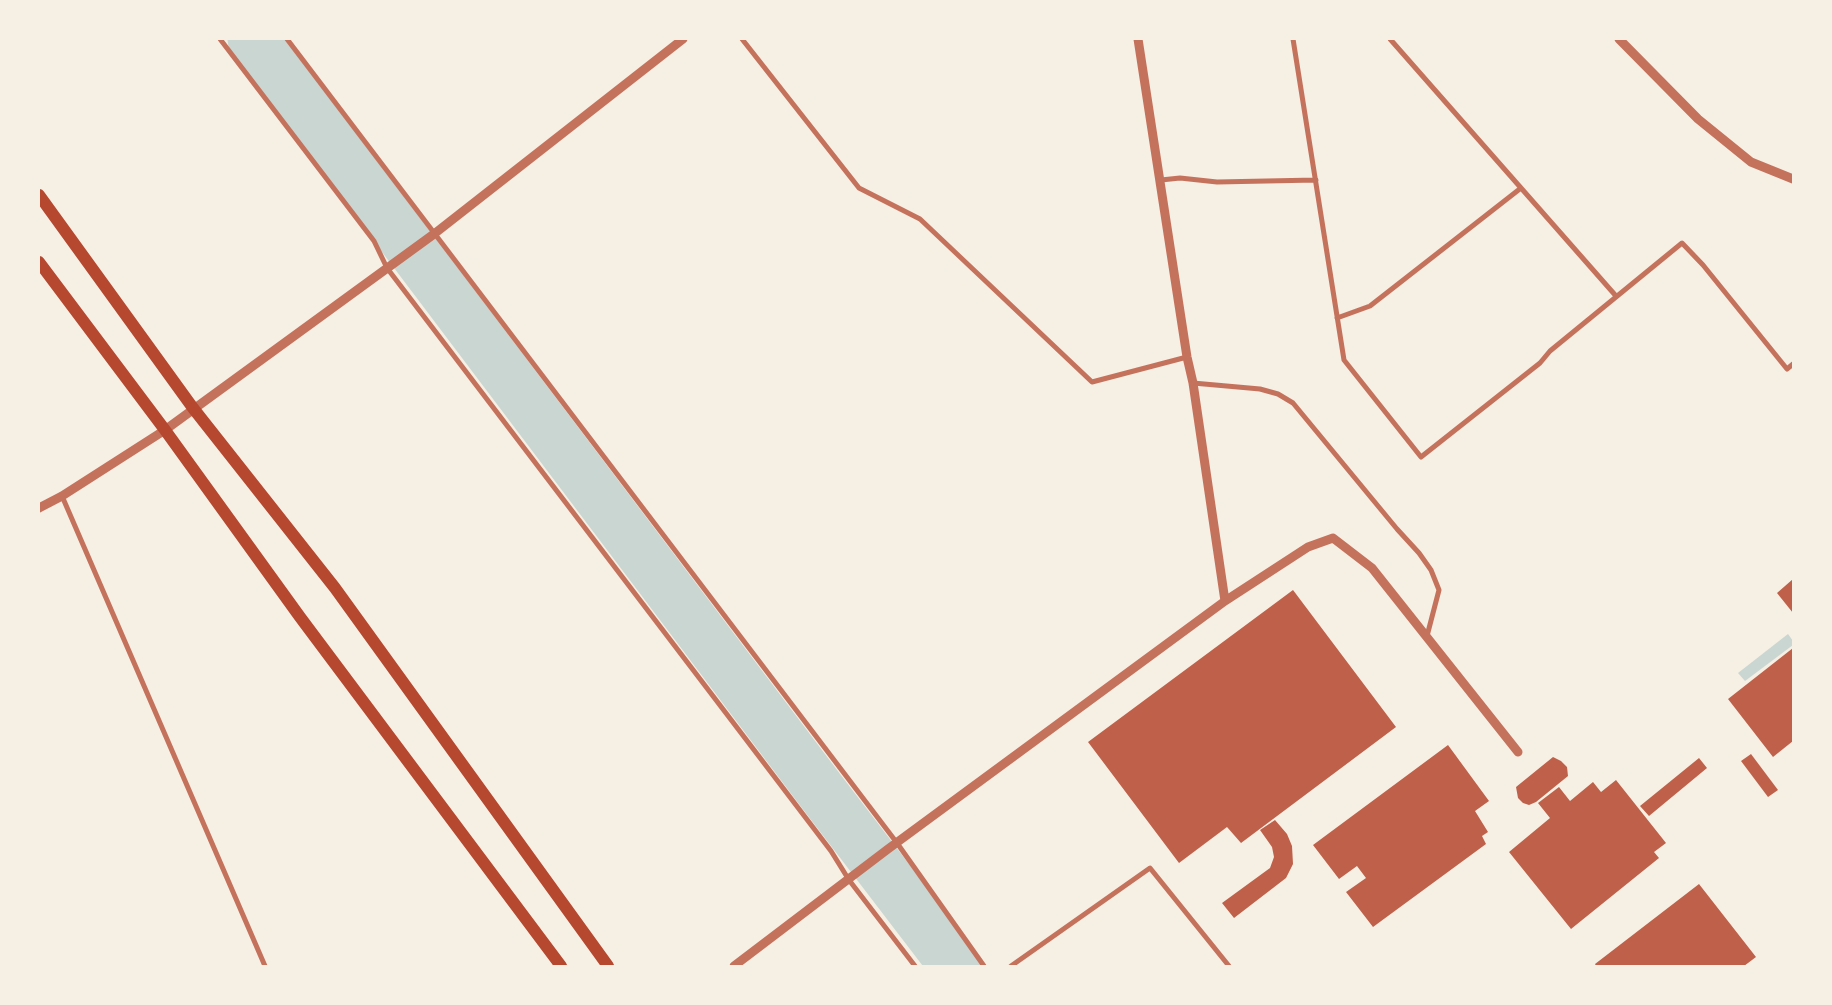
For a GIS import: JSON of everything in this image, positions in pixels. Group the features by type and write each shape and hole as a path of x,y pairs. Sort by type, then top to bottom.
{"main road":[{"path":"39,195 193,408 335,588 608,966"},
{"path":"39,262 561,966"}],"street":[{"path":"220,39 374,241 390,266 831,852 848,880 915,966"},
{"path":"287,39 897,842 984,966"},
{"path":"39,508 62,496 165,430 434,234 683,39"},
{"path":"742,39 859,188 920,219 1092,382 1187,357"},
{"path":"1138,39 1226,602"},
{"path":"1293,39 1344,360 1421,457 1540,363 1550,350 1682,243 1703,264 1787,369 1793,364"},
{"path":"1390,39 1616,296"},
{"path":"1619,39 1698,119 1751,162 1793,179"},
{"path":"1161,180 1180,178 1217,182 1316,180"},
{"path":"1337,318 1370,306 1521,188"},
{"path":"1193,383 1260,389 1278,394 1293,403 1419,553 1431,570 1439,590 1427,637"},
{"path":"62,496 265,966"},
{"path":"734,966 897,842 1226,602 1308,547 1333,538 1372,568 1518,752"},
{"path":"1011,966 1150,868 1229,966"}],"shaded area":[{"path":"1788,634 1793,641 1793,645 1745,681 1738,673"}],"building":[{"path":"1793,579 1793,613 1777,593"},
{"path":"1293,590 1396,727 1241,843 1227,827 1179,863 1088,742"},
{"path":"1793,648 1793,741 1773,757 1728,699"},
{"path":"1448,745 1489,801 1475,811 1488,832 1482,836 1486,844 1373,927 1346,892 1366,878 1357,866 1339,879 1313,845"},
{"path":"1751,754 1778,790 1768,797 1741,761"},
{"path":"1553,757 1567,767 1568,776 1536,802 1529,805 1523,803 1518,798 1516,787"},
{"path":"1699,758 1707,768 1649,816 1640,806"},
{"path":"1616,780 1666,843 1654,852 1659,858 1571,929 1509,852 1550,818 1538,803 1559,787 1570,801 1593,782 1601,792"},
{"path":"1275,820 1287,834 1292,846 1293,864 1286,878 1234,918 1222,903 1270,868 1274,857 1272,847 1260,830"},
{"path":"1699,884 1756,957 1744,966 1596,966 1595,964"}],"waterway":[{"path":"253,39 955,966"}]}
